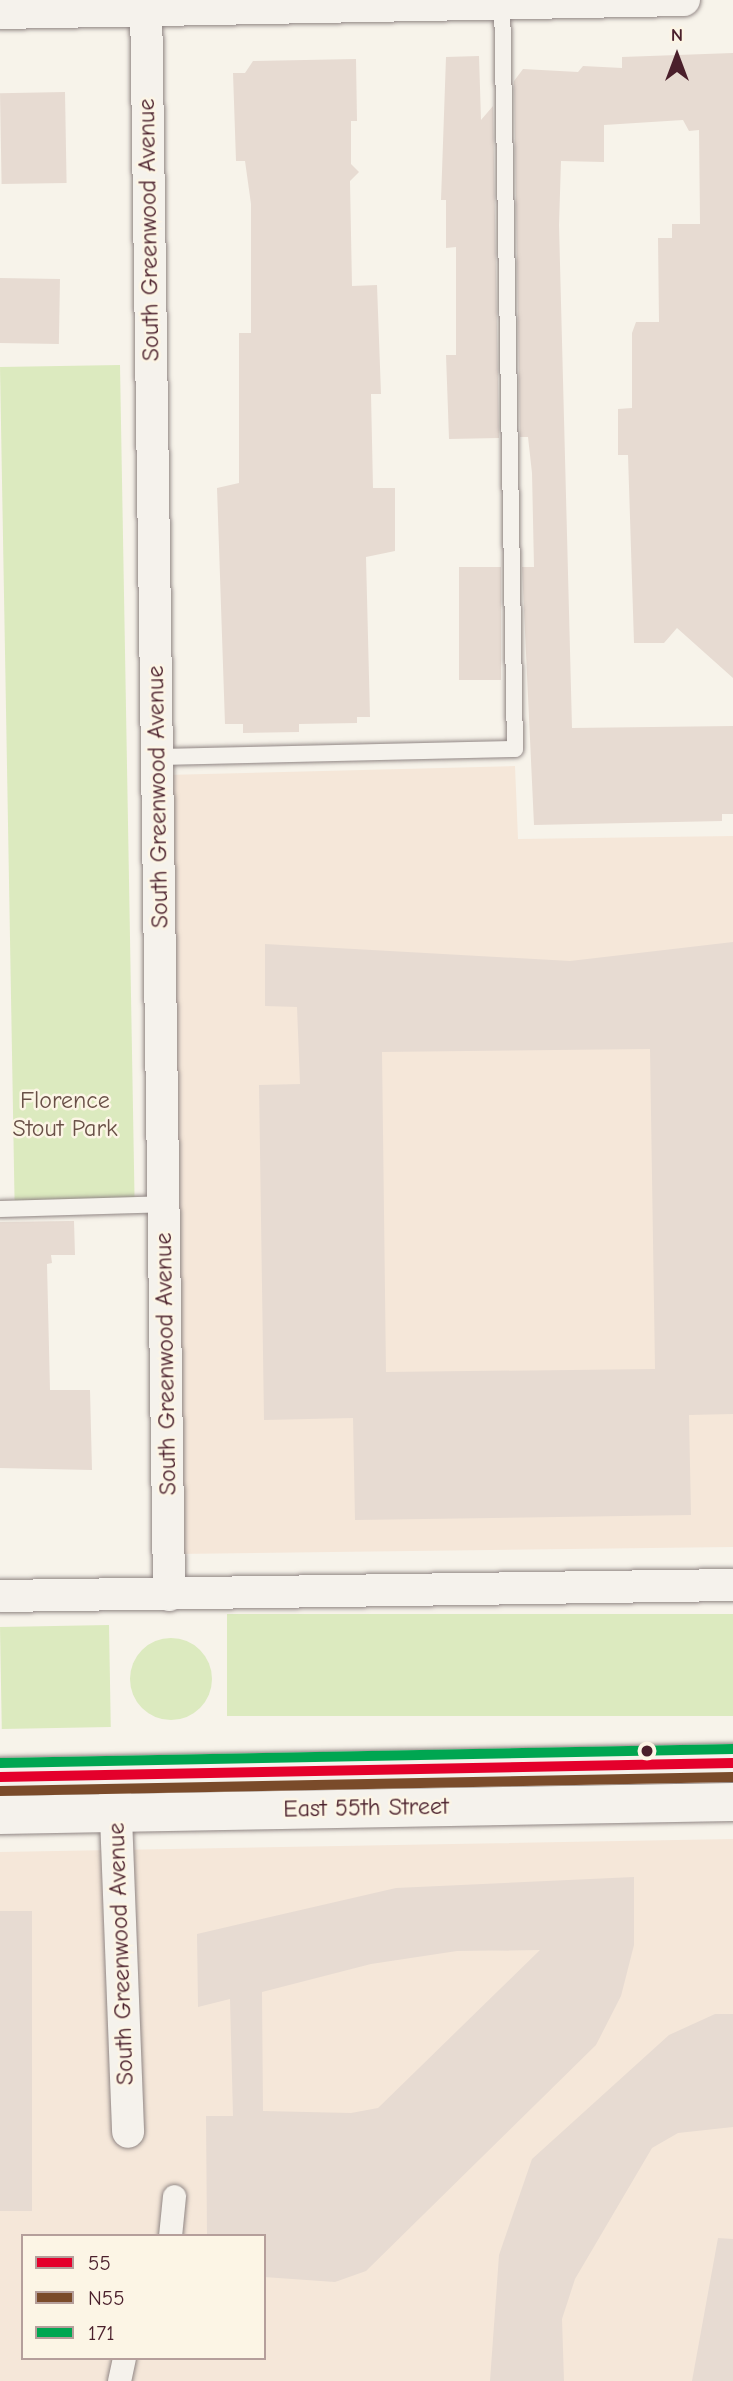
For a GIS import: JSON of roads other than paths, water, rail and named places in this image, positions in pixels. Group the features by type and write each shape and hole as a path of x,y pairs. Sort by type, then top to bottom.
{"street":[{"path":"0,13 146,5 684,0"},
{"name":"South Greenwood Avenue","path":"146,5 170,1595"},
{"path":"0,1597 733,1585"},
{"name":"East 55th Street","path":"0,1815 115,1794 733,1763"},
{"name":"East 55th Street","path":"0,1777 115,1794 733,1802"},
{"name":"South Greenwood Avenue","path":"115,1794 128,2132"},
{"path":"170,2234 174,2196"},
{"path":"119,2381 124,2360"}],"lane":[{"path":"157,757 515,749 502,2"},
{"path":"0,1209 163,1204"}],"park label":[{"name":"Florence Stout Park","path":"65,1115"}]}
